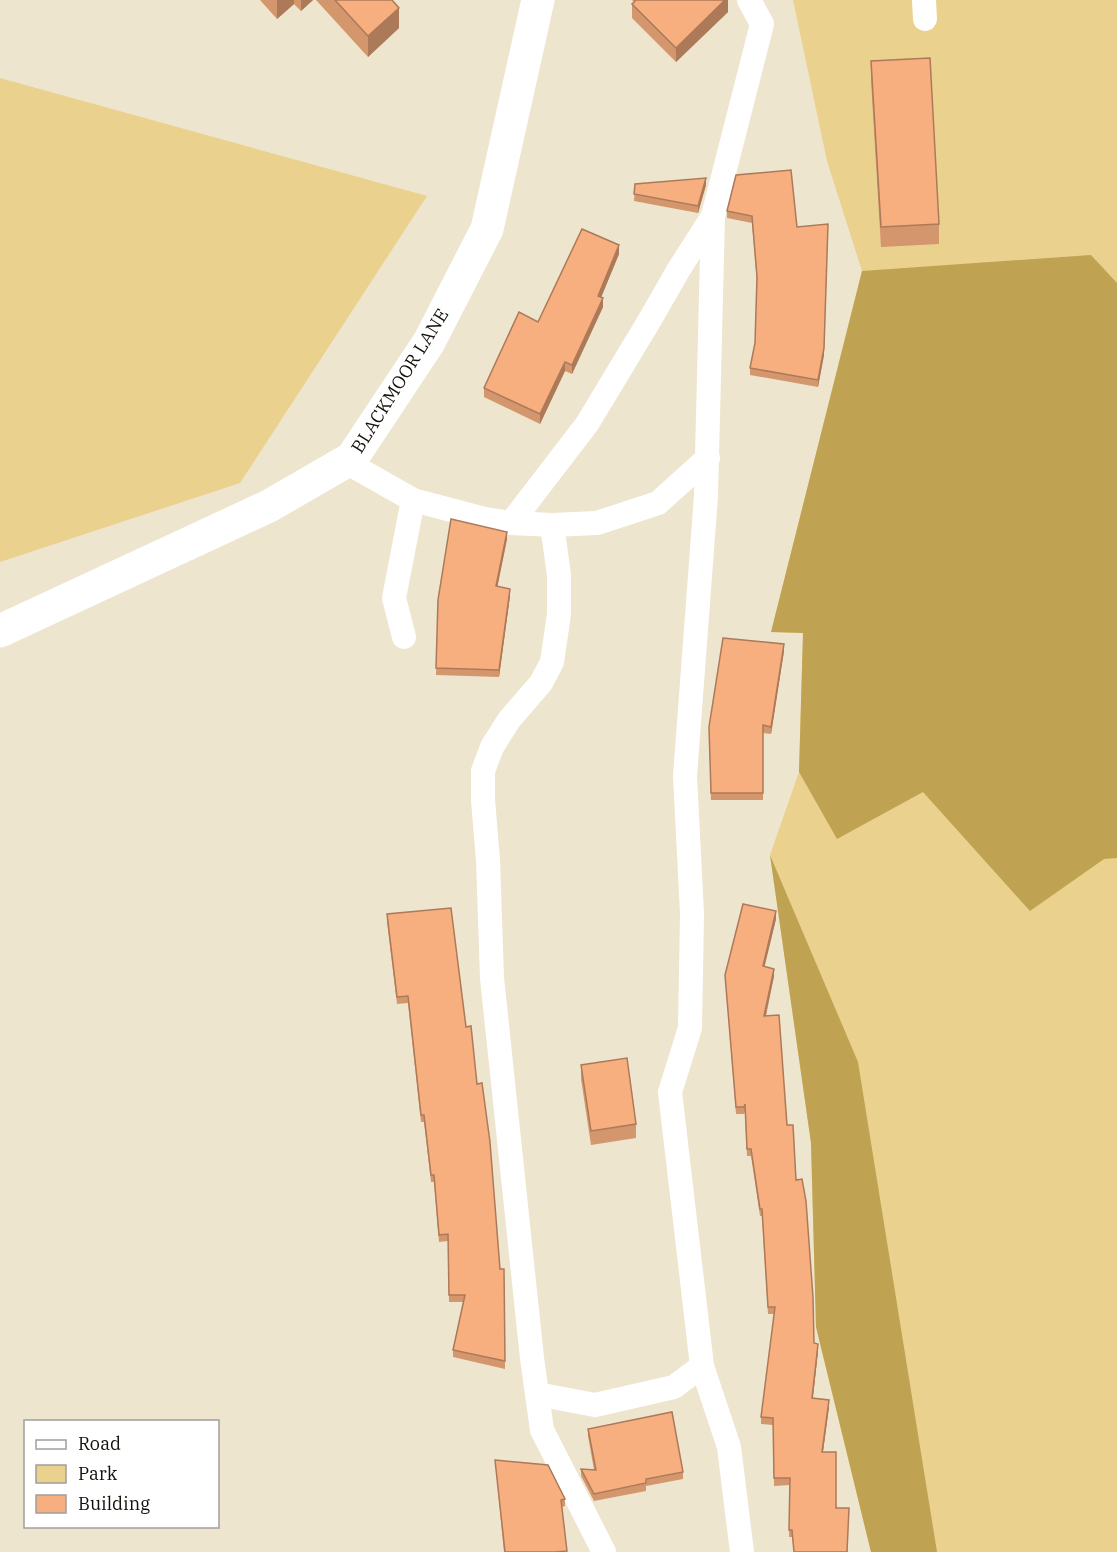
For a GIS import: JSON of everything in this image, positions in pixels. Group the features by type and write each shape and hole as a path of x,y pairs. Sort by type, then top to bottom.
{"street":[{"name":"BLACKMOOR LANE","path":"0,631 269,506 352,458 429,342 487,229 538,0"}],"lane":[{"path":"742,1552 729,1447 702,1366 670,1092 690,1028 692,913 685,776 708,458 713,216 762,24 749,0"},
{"path":"511,523 586,424 713,216"},
{"path":"346,462 413,500 485,519 552,525 597,523 658,503 708,458"},
{"path":"404,637 394,598 413,500"},
{"path":"552,525 559,575 559,614 552,662 541,683 509,720 492,747 483,771 492,978 542,1430 604,1552"},
{"path":"537,1394 595,1405 674,1388 702,1366"}],"green space":[{"path":"793,0 1117,0 1117,1552 871,1552 816,1327 811,1143 770,855 799,772 803,633 771,632 862,271 827,161"},
{"path":"0,78 427,196 240,483 0,562"}],"shaded area":[{"path":"1091,255 1117,283 1117,858 1104,859 1030,911 923,792 837,839 799,772 803,633 771,632 862,271"},
{"path":"770,855 858,1062 937,1552 871,1552 816,1327 811,1143"}],"building":[{"path":"335,0 392,0 399,8 368,36"},
{"path":"636,0 725,0 676,48 632,4"},
{"path":"930,58 939,224 881,227 871,61"},
{"path":"791,170 797,227 828,224 824,348 818,380 750,368 755,343 757,277 752,216 727,211 736,175"},
{"path":"706,178 698,206 634,194 635,184"},
{"path":"582,229 619,245 598,296 603,298 572,365 565,362 540,414 484,388 519,312 538,322"},
{"path":"451,519 507,532 496,586 510,589 499,670 436,668 438,600"},
{"path":"723,638 784,644 771,727 763,725 763,793 711,793 709,727"},
{"path":"743,904 776,911 763,966 774,969 764,1016 779,1015 787,1125 793,1125 796,1180 802,1179 806,1201 814,1343 818,1344 812,1398 829,1400 822,1452 836,1452 836,1508 849,1508 847,1552 794,1552 792,1530 789,1530 790,1478 774,1478 773,1418 761,1417 775,1307 768,1307 762,1209 760,1209 751,1149 747,1149 745,1104 744,1107 736,1107 725,975"},
{"path":"451,908 466,1027 471,1026 477,1084 482,1083 490,1142 500,1269 504,1269 505,1361 453,1350 465,1295 449,1295 448,1234 439,1235 434,1175 431,1175 424,1115 421,1115 408,996 397,997 387,914"},
{"path":"627,1058 636,1124 591,1131 581,1065"},
{"path":"672,1412 683,1472 646,1479 646,1483 594,1494 581,1469 596,1470 588,1429"},
{"path":"495,1460 548,1465 565,1499 561,1500 567,1551 505,1552"}]}
